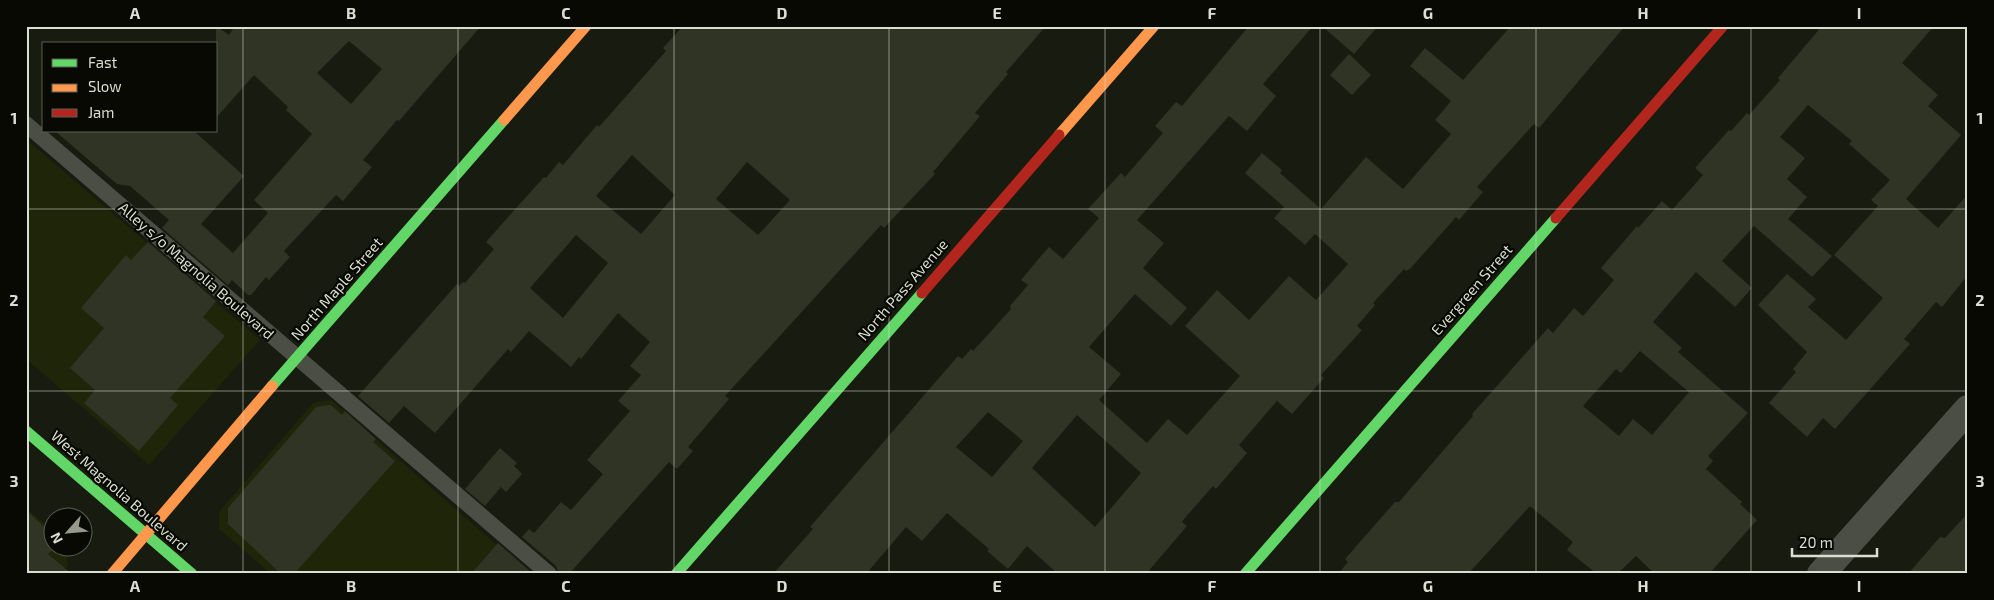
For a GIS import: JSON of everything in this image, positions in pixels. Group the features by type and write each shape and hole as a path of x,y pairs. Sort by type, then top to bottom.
{"street":[{"name":"North Maple Street","path":"112,574 296,358 586,26"},
{"name":"North Pass Avenue","path":"676,574 1154,26"},
{"name":"Evergreen Street","path":"1245,574 1723,26"},
{"path":"1821,574 1968,409"},
{"name":"West Magnolia Boulevard","path":"26,431 192,574"}],"lane":[{"name":"Alley s/o Magnolia Boulevard","path":"26,124 549,574"}],"shaded area":[{"path":"26,139 260,340 149,465 26,359"},
{"path":"331,400 530,574 271,574 219,529 219,512 314,402"},
{"path":"26,508 42,522 42,558 67,558 68,565 60,574 26,574"}],"building":[{"path":"216,26 229,35 235,26 481,26 363,160 372,167 343,201 336,195 284,251 290,257 269,280 266,277 251,295 248,295 232,280 228,285 162,228 169,220 130,186 117,184 56,132 195,132 244,176 201,224 233,253 268,213 254,200 312,134 286,110 288,107 254,75 218,116 218,42 216,42","holes":["349,41 382,69 351,104 317,73"]},
{"path":"683,26 1046,26 1006,72 1008,74 975,113 980,116 933,172 935,174 884,228 881,225 725,396 729,399 688,447 693,451 677,469 669,462 569,574 559,574 556,566 522,537 529,529 534,533 561,502 571,510 603,474 587,460 630,411 618,401 641,375 630,366 650,342 618,313 581,359 579,357 571,367 529,331 511,352 508,349 435,433 404,406 389,423 358,396 457,284 459,286 463,282 465,283 494,249 486,242 544,177 546,178 559,162 563,165 597,125 599,127 666,51 663,48","holes":["632,155 675,195 641,234 596,196","747,162 790,200 758,235 716,199","576,235 608,263 563,318 530,288"]},
{"path":"1249,26 1313,26 1263,84 1276,96 1247,131 1229,116 1137,220 1164,243 1143,268 1187,308 1171,326 1135,294 1089,347 1121,374 1099,400 1147,443 1168,419 1187,435 1240,376 1185,326 1217,290 1249,320 1289,276 1316,300 1348,264 1315,234 1305,245 1274,218 1284,207 1245,173 1262,153 1282,170 1280,173 1321,209 1366,157 1403,189 1451,134 1435,120 1451,101 1410,66 1425,48 1463,80 1511,26 1625,26 1539,128 1534,124 1477,187 1483,192 1459,220 1456,217 1410,269 1406,271 1404,269 1373,303 1375,305 1357,326 1362,330 1321,375 1324,378 1292,414 1277,401 1239,445 1247,453 1216,489 1213,486 1184,519 1182,522 1187,526 1146,574 1058,574 1027,546 1008,569 987,551 989,549 947,513 922,541 906,527 866,574 773,574 813,529 810,527 958,356 962,359 971,349 973,351 1011,309 1010,306 1028,285 1021,280 1049,247 1063,259 1099,218 1088,209 1121,173 1125,177 1163,133 1155,126 1176,102 1182,106","holes":["988,412 1023,441 992,477 956,447","1077,415 1141,473 1095,527 1032,468"]},
{"path":"1322,26 1378,26 1354,54"},
{"path":"1822,26 1934,26 1902,63 1938,95 1928,106 1961,135 1906,199 1938,228 1968,194 1968,271 1965,274 1967,276 1942,307 1936,302 1904,339 1910,344 1835,429 1823,418 1807,437 1769,403 1796,372 1793,369 1807,352 1758,305 1787,274 1816,299 1808,307 1846,340 1883,298 1834,255 1878,206 1871,200 1890,180 1849,144 1852,141 1808,105 1780,137 1805,158 1787,179 1807,197 1788,219 1832,256 1812,277 1754,226 1722,261 1752,288 1735,307 1696,272 1653,322 1682,348 1678,352 1748,413 1708,456 1713,461 1706,469 1742,502 1740,504 1757,520 1709,574 1655,574 1636,556 1617,574 1597,574 1567,550 1573,542 1530,506 1468,574 1338,574 1348,562 1345,559 1395,502 1399,502 1473,416 1472,414 1548,328 1553,333 1574,308 1583,316 1614,280 1601,268 1637,226 1638,228 1662,201 1672,210 1703,175 1695,168 1729,130 1731,131 1747,113 1749,115 1780,80 1778,78","holes":["1640,351 1689,392 1652,435 1633,419 1619,436 1583,406 1616,369 1621,373"]},
{"path":"1349,54 1371,75 1352,95 1330,75"},
{"path":"148,242 216,301 203,317 225,336 170,398 178,405 139,451 84,403 95,390 70,368 104,328 81,308 126,255 131,260"},
{"path":"331,405 342,415 345,411 376,439 373,442 395,461 294,574 281,574 228,524 228,508 316,407"},
{"path":"500,448 517,463 514,466 522,474 506,492 501,487 485,506 465,489"},
{"path":"26,510 42,525 42,558 53,558 72,574 26,574"},
{"path":"1968,513 1968,574 1908,574 1940,537 1945,538"},
{"path":"498,543 533,574 471,574"}],"traffic: fast":[{"path":"272,386 504,120"},
{"path":"1245,574 1556,218"},
{"path":"676,574 922,293"},
{"path":"26,431 192,574"}],"traffic: slow":[{"path":"504,120 586,26"},
{"path":"1059,135 1154,26"},
{"path":"112,574 272,386"}],"traffic: jam":[{"path":"1556,218 1723,26"},
{"path":"922,293 1059,135"}]}
